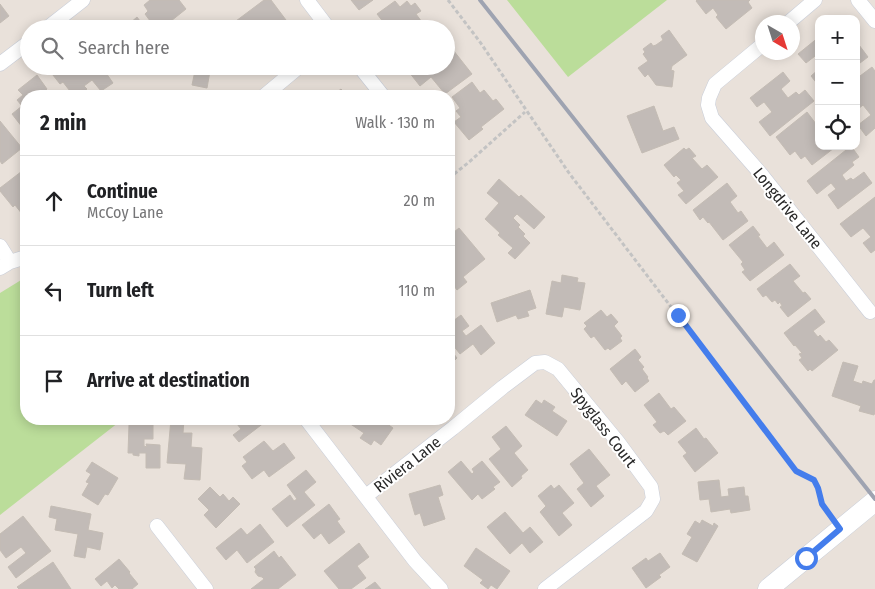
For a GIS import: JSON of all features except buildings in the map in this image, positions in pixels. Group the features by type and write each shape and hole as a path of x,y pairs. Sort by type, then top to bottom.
{"street":[{"path":"57,20 83,0"},
{"path":"307,0 322,20"},
{"path":"797,15 815,0"},
{"path":"858,0 875,21"},
{"path":"0,64 20,49"},
{"name":"Longdrive Lane","path":"755,50 715,84 708,105 712,118 762,174 870,312"},
{"path":"271,90 289,75"},
{"path":"366,75 378,90"},
{"path":"0,246 5,265 20,259"},
{"name":"Riviera Lane","path":"366,496 535,363 545,362"},
{"name":"Spyglass Court","path":"545,362 558,369 618,442 651,488 653,499 646,511 545,589"},
{"path":"311,425 415,561 441,589"},
{"path":"768,589 875,501"},
{"path":"157,526 206,589"}],"path":[{"path":"448,0 480,42 570,173 796,471 814,480 822,504 840,529"},
{"path":"455,173 525,112"}],"green space":[{"path":"507,0 667,0 568,77"},
{"path":"20,281 20,425 115,425 0,515 0,293"}],"railway":[{"path":"480,0 875,499"}],"route":[{"path":"678,315 796,471 814,480 822,504 840,529 806,558"}]}
